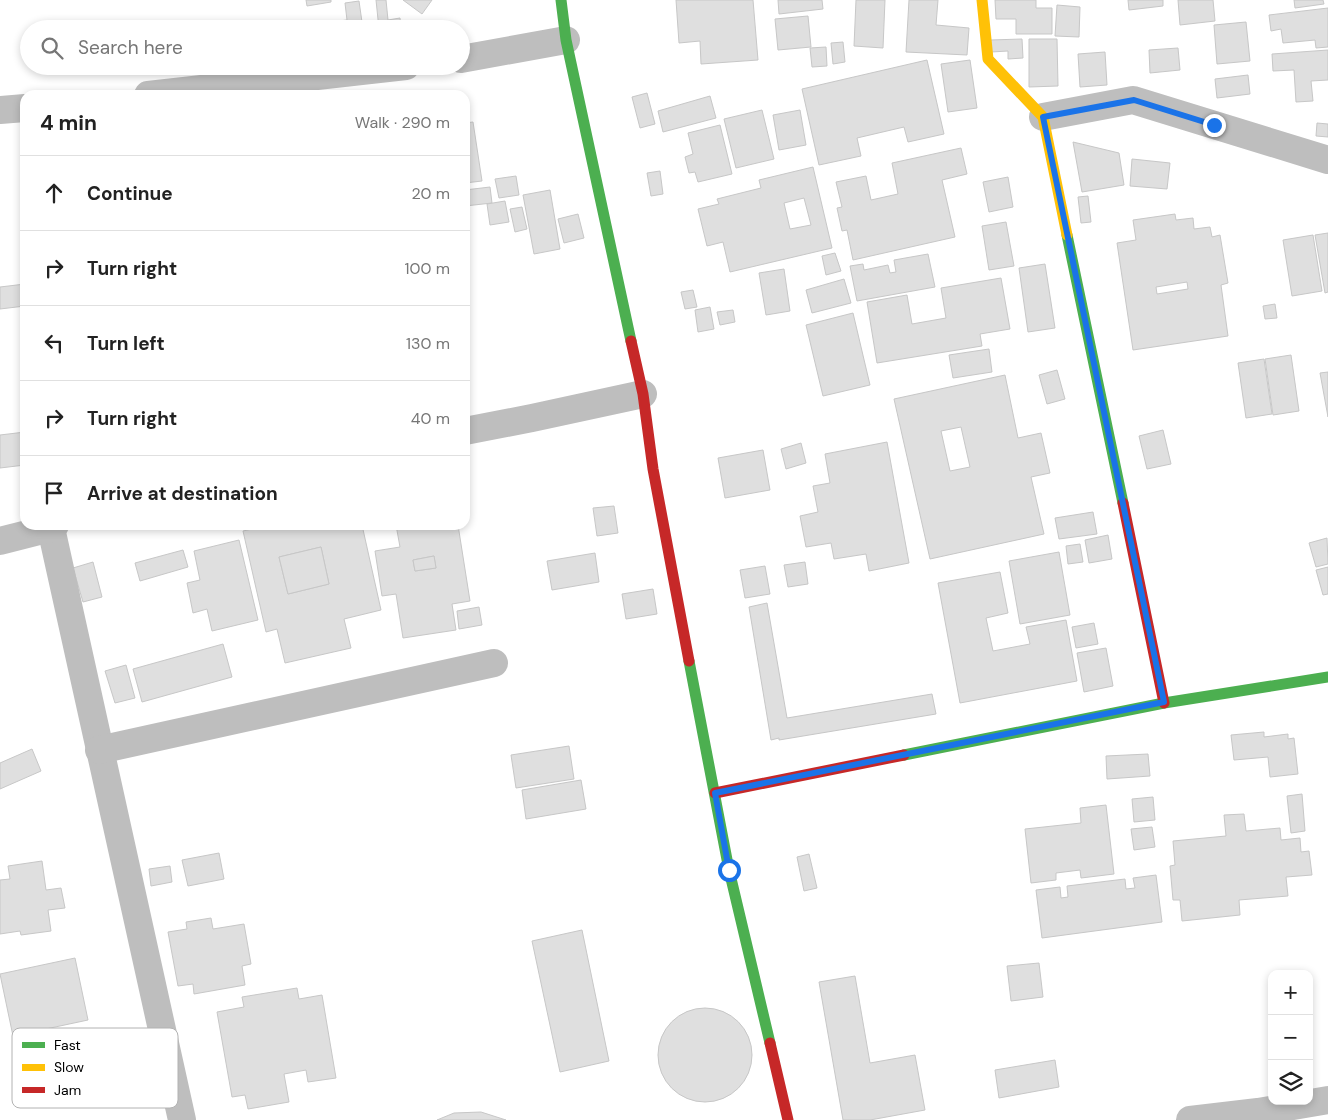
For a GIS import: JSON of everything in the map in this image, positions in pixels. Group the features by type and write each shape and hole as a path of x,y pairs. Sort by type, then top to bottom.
{"street":[{"path":"561,0 566,40 643,394 653,469 729,870 788,1120"},
{"path":"982,0 988,59 1043,117 1164,702"},
{"path":"470,58 566,40"},
{"path":"192,90 326,75"},
{"path":"1043,117 1134,100 1328,160"},
{"path":"0,110 20,108"},
{"path":"470,430 643,394"},
{"path":"0,541 42,530"},
{"path":"54,530 99,750 161,1028"},
{"path":"99,750 494,663"},
{"path":"715,793 1164,702 1328,678"},
{"path":"1190,1120 1258,1112 1328,1100"},
{"path":"178,1102 182,1120"}],"building":[{"path":"306,0 331,0 331,2 307,6"},
{"path":"376,0 386,0 388,20 378,20"},
{"path":"403,0 432,0 422,14"},
{"path":"676,0 753,0 758,60 701,64 700,41 679,43"},
{"path":"778,0 822,0 823,9 779,14"},
{"path":"856,0 885,0 883,48 854,46"},
{"path":"909,0 938,0 936,25 969,28 967,55 906,52"},
{"path":"995,0 1036,0 1036,8 1052,8 1052,34 1016,34 1016,19 996,19"},
{"path":"1128,0 1163,0 1163,6 1129,10"},
{"path":"1178,0 1213,0 1215,21 1180,25"},
{"path":"1294,0 1323,0 1324,4 1295,8"},
{"path":"359,1 362,20 347,20 345,3"},
{"path":"1057,5 1080,7 1079,37 1055,36"},
{"path":"1328,8 1328,47 1316,48 1315,40 1283,43 1281,29 1271,31 1269,15"},
{"path":"808,16 811,47 778,50 775,19"},
{"path":"1246,22 1250,61 1217,64 1214,25"},
{"path":"1022,39 1023,58 1008,59 1008,51 991,52 990,40"},
{"path":"1029,39 1057,39 1058,86 1029,87"},
{"path":"843,42 845,62 833,64 831,43"},
{"path":"826,47 827,66 812,67 810,48"},
{"path":"1178,48 1180,70 1150,73 1149,50"},
{"path":"1328,50 1328,80 1311,81 1313,101 1296,102 1294,70 1273,71 1272,54"},
{"path":"1105,52 1107,85 1080,87 1078,54"},
{"path":"927,60 944,134 908,142 904,127 857,138 861,156 819,165 802,89"},
{"path":"970,60 977,108 948,112 941,64"},
{"path":"1248,75 1250,94 1217,98 1215,79"},
{"path":"647,93 655,124 640,128 632,97"},
{"path":"710,96 716,118 663,132 658,111"},
{"path":"762,110 774,159 736,168 724,119"},
{"path":"800,110 806,145 779,150 773,115"},
{"path":"470,122 473,122 482,181 470,182"},
{"path":"1317,123 1328,124 1328,137 1316,136"},
{"path":"720,125 732,174 698,182 695,172 689,173 685,157 693,154 688,133"},
{"path":"1073,142 1119,153 1124,185 1082,192"},
{"path":"961,148 967,174 942,180 955,237 853,260 847,230 842,231 837,208 842,207 836,182 866,176 871,200 898,194 892,163"},
{"path":"1132,159 1170,163 1167,189 1130,186"},
{"path":"813,167 832,248 730,272 723,242 707,246 698,209 719,204 717,199 761,188 759,180","holes":["804,198 811,225 790,229 784,203"]},
{"path":"660,171 663,194 651,196 647,173"},
{"path":"516,176 519,195 499,198 495,179"},
{"path":"1008,177 1013,207 989,212 983,182"},
{"path":"490,187 492,203 470,205 470,189"},
{"path":"550,190 560,249 534,254 523,195"},
{"path":"1088,196 1091,222 1081,223 1078,197"},
{"path":"505,201 509,222 490,225 487,204"},
{"path":"522,207 527,229 515,232 510,209"},
{"path":"578,214 584,238 564,243 558,219"},
{"path":"1175,214 1176,220 1193,218 1194,229 1210,227 1212,237 1220,235 1228,283 1221,285 1228,336 1133,350 1117,243 1136,240 1133,220","holes":["1187,282 1188,289 1157,294 1156,287"]},
{"path":"1006,222 1014,266 989,270 982,226"},
{"path":"1328,233 1328,292 1325,293 1315,235"},
{"path":"1313,235 1322,291 1292,296 1283,240"},
{"path":"835,253 841,271 826,275 822,256"},
{"path":"928,254 935,287 857,301 850,266 863,264 864,270 888,265 890,273 896,272 894,260"},
{"path":"1045,264 1055,328 1028,332 1019,268"},
{"path":"784,269 790,311 766,315 759,273"},
{"path":"1001,278 1010,329 980,334 982,346 877,363 867,302 907,295 912,324 946,318 941,288"},
{"path":"844,279 851,303 812,313 806,290"},
{"path":"20,285 20,307 0,309 0,287"},
{"path":"693,290 697,307 685,309 681,292"},
{"path":"1275,304 1277,318 1265,319 1263,306"},
{"path":"710,307 714,329 698,332 695,310"},
{"path":"733,310 735,322 720,325 717,312"},
{"path":"853,313 870,385 823,396 806,325"},
{"path":"989,349 992,372 953,378 949,355"},
{"path":"1291,355 1299,411 1273,415 1265,359"},
{"path":"1264,359 1272,414 1246,418 1238,363"},
{"path":"1057,370 1065,399 1047,404 1039,375"},
{"path":"1328,372 1328,417 1320,373"},
{"path":"1005,375 1018,438 1041,433 1050,473 1031,477 1044,534 930,559 894,399","holes":["961,427 970,467 950,471 941,431"]},
{"path":"1163,430 1171,464 1147,469 1139,436"},
{"path":"20,433 20,466 0,468 0,435"},
{"path":"887,442 909,563 869,571 866,554 834,559 831,543 806,547 800,516 818,512 813,486 830,483 825,454"},
{"path":"801,443 806,463 786,469 781,449"},
{"path":"763,450 770,490 725,498 718,458"},
{"path":"614,506 618,533 597,536 593,508"},
{"path":"1093,512 1097,534 1059,539 1055,518"},
{"path":"363,530 381,610 344,619 351,648 285,663 277,629 266,632 243,531","holes":["321,547 329,584 288,594 279,557"]},
{"path":"397,530 459,530 470,601 452,604 456,630 403,638 396,594 382,596 375,551 400,547","holes":["434,556 436,568 415,571 413,560"]},
{"path":"1108,535 1112,559 1089,563 1085,540"},
{"path":"1327,538 1328,564 1316,567 1309,543"},
{"path":"239,540 258,620 212,631 207,609 193,613 187,583 200,580 194,551"},
{"path":"1080,544 1083,562 1068,564 1066,546"},
{"path":"321,547 329,584 288,594 279,557"},
{"path":"183,550 188,567 140,581 135,563"},
{"path":"1059,552 1070,615 1020,624 1009,561"},
{"path":"595,553 599,582 552,590 547,561"},
{"path":"434,556 436,568 415,571 413,560"},
{"path":"93,562 102,597 83,602 73,568"},
{"path":"805,562 808,584 788,587 784,565"},
{"path":"765,566 770,594 745,598 740,570"},
{"path":"1328,567 1328,594 1323,595 1316,570"},
{"path":"1000,572 1008,613 986,618 993,651 1030,644 1026,627 1066,620 1077,681 960,703 938,583"},
{"path":"653,589 657,614 626,619 622,594"},
{"path":"767,603 787,718 932,694 936,714 771,740 749,607"},
{"path":"479,607 482,625 459,629 457,611"},
{"path":"1094,623 1098,644 1076,648 1072,627"},
{"path":"223,644 232,677 142,702 133,669"},
{"path":"1106,648 1113,686 1084,692 1077,653"},
{"path":"126,665 135,698 115,703 105,671"},
{"path":"1264,732 1264,737 1288,734 1288,739 1294,738 1298,774 1270,777 1268,757 1234,760 1231,735"},
{"path":"569,746 574,779 516,788 511,755"},
{"path":"32,749 41,771 0,789 0,763"},
{"path":"1148,754 1150,776 1107,779 1106,756"},
{"path":"581,780 586,809 526,819 522,790"},
{"path":"1302,794 1305,831 1291,833 1287,796"},
{"path":"1153,797 1155,820 1134,822 1132,799"},
{"path":"1106,805 1114,874 1081,878 1080,870 1056,873 1056,880 1031,883 1025,829 1081,823 1080,808"},
{"path":"1244,814 1246,831 1280,828 1281,840 1300,838 1301,852 1309,851 1312,875 1286,877 1288,896 1239,900 1240,915 1182,921 1180,900 1173,900 1170,866 1175,865 1173,841 1226,836 1224,815"},
{"path":"1152,827 1155,847 1134,850 1131,829"},
{"path":"219,853 224,879 188,886 182,860"},
{"path":"809,854 817,888 804,891 797,857"},
{"path":"42,861 46,890 61,888 65,908 48,910 51,931 21,935 20,931 0,934 0,880 10,879 8,866"},
{"path":"170,866 172,882 151,886 149,869"},
{"path":"1156,875 1162,922 1042,938 1036,890 1060,887 1061,898 1068,897 1067,886 1125,879 1126,889 1135,888 1133,878"},
{"path":"211,918 213,929 244,924 251,964 242,966 245,985 194,994 193,984 178,986 168,932 187,929 186,922"},
{"path":"582,930 609,1061 560,1072 532,941"},
{"path":"75,958 88,1020 50,1028 12,1028 12,1031 0,974"},
{"path":"1039,963 1043,997 1011,1001 1007,966"},
{"path":"855,976 870,1063 915,1055 925,1110 870,1120 843,1120 819,982"},
{"path":"297,988 299,999 322,995 336,1078 308,1082 306,1070 284,1074 289,1102 248,1109 245,1095 232,1097 217,1012 244,1007 242,997"},
{"path":"705,1008 723,1012 738,1022 748,1037 752,1055 748,1073 738,1088 723,1098 705,1102 687,1098 672,1088 662,1073 658,1055 662,1037 672,1022 687,1012"},
{"path":"1055,1060 1059,1087 999,1098 995,1070"},
{"path":"481,1112 506,1120 437,1120 454,1113"}],"traffic: fast":[{"path":"561,0 566,40 631,341"},
{"path":"1067,235 1123,503"},
{"path":"689,661 729,870 770,1043"},
{"path":"904,755 1164,703 1328,677"}],"traffic: slow":[{"path":"982,0 988,59 1043,117 1067,235"}],"traffic: jam":[{"path":"631,341 643,394 653,469 689,661"},
{"path":"1123,503 1164,703"},
{"path":"715,793 904,755"},
{"path":"770,1043 788,1120"}],"route":[{"path":"729,870 715,793 1164,702 1043,117 1134,100 1214,125"}]}
